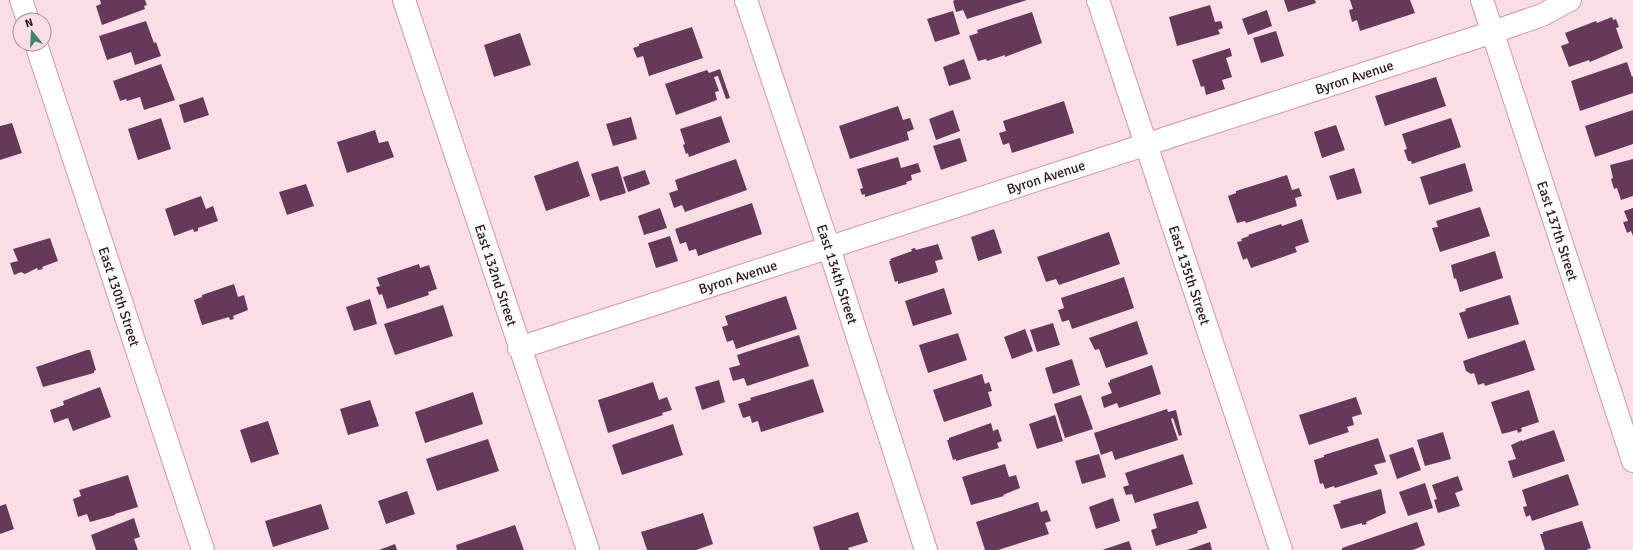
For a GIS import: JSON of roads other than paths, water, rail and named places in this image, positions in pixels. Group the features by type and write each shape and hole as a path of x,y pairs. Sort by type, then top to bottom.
{"street":[{"path":"21,0 25,12"},
{"name":"East 132nd Street","path":"404,0 519,348 588,550"},
{"name":"East 134th Street","path":"746,0 829,248 926,550"},
{"name":"East 135th Street","path":"1098,0 1281,550"},
{"name":"East 137th Street","path":"1482,0 1633,461"},
{"name":"Byron Avenue","path":"519,348 1493,32 1542,15 1570,0"},
{"name":"East 130th Street","path":"39,52 203,550"}]}
